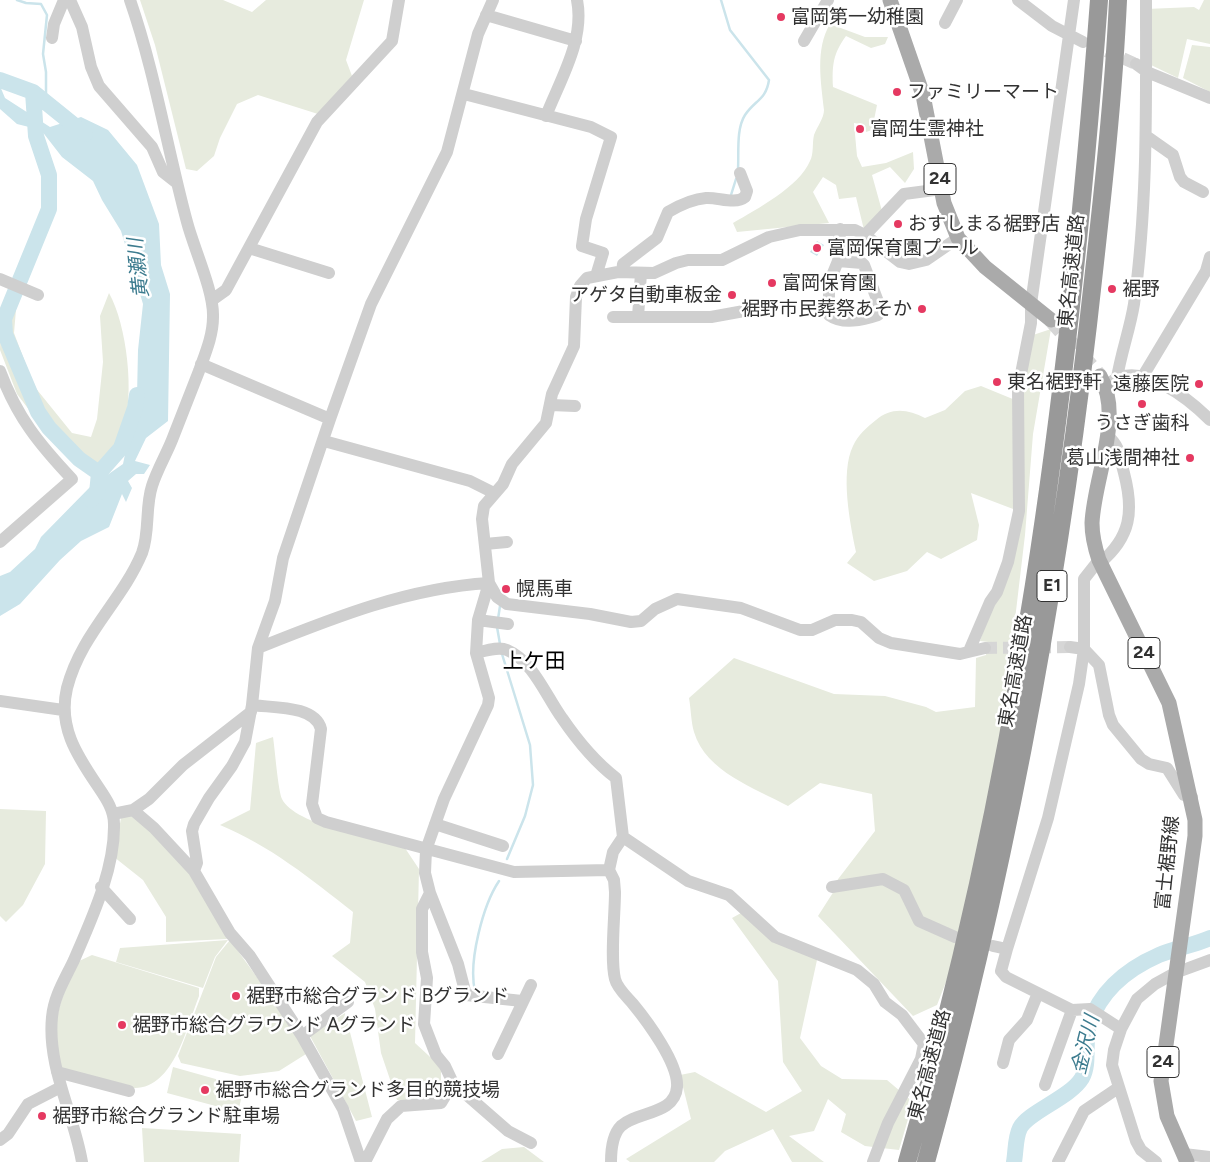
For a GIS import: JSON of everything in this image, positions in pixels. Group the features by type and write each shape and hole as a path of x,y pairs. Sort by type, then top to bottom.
{"highway":[{"name":"東名高速道路","path":"907,1162 975,898 1028,616 1066,344 1089,130 1099,0"},
{"name":"東名高速道路","path":"926,1162 966,1013 1014,800 1053,584 1076,428 1095,260 1107,142 1118,0"}],"main road":[{"name":"24","path":"890,0 923,95 942,190 950,222 958,238 986,267 1051,320"},
{"name":"富士裾野線","path":"1107,380 1109,401 1107,435 1092,523 1099,562 1169,702 1192,797 1195,836 1161,1081 1167,1116 1186,1158"}],"street":[{"path":"52,38 54,24 64,0"},
{"path":"70,0 82,27 99,86 152,147 163,172 177,183"},
{"path":"82,1162 61,1088 51,1039 55,1000 88,925 101,888 114,838 113,814 107,798 69,736 63,710 68,686 84,645 131,574 142,552 152,486 212,333 212,300 195,253 144,40 130,0"},
{"path":"212,300 226,290 317,122 392,41 399,0"},
{"path":"194,870 197,863 192,831 194,824 209,798 239,755 245,742 252,708 258,648 275,601 283,558 330,420 371,304 447,152 464,94 478,34 493,0"},
{"path":"546,116 576,41 579,18 577,0"},
{"path":"804,41 828,0"},
{"path":"945,23 957,0"},
{"path":"1018,0 1052,26 1083,42"},
{"path":"970,651 987,608 997,592 1008,562 1019,511 1018,389 1031,324 1031,304 1071,36 1074,0"},
{"path":"1107,380 1134,306 1143,226 1147,72 1146,0"},
{"path":"486,15 576,41"},
{"path":"1136,64 1147,72 1210,98"},
{"path":"464,94 591,127 610,137 586,219 582,246 603,253 596,276"},
{"path":"1146,136 1173,155 1180,177 1184,182 1204,192"},
{"path":"622,272 623,264 659,235 668,212 693,200 704,198 738,200 745,197 747,191 740,173"},
{"path":"866,236 904,194 942,190"},
{"path":"838,261 864,265 880,306 878,315 861,320 836,320 829,315 829,284 838,261 840,229"},
{"path":"522,1001 466,995 458,964 430,893 425,873 426,850 444,799 488,705 488,691 476,653 478,620 489,582 482,519 484,506 503,484 512,464 546,423 555,386 574,346 574,315 578,292 587,278 622,272 654,273 688,260 722,260 779,234 800,230 855,230 900,262 909,264 926,260 958,238"},
{"path":"249,248 329,273"},
{"path":"1143,376 1206,271 1210,257"},
{"path":"638,317 641,273"},
{"path":"11,285 38,295"},
{"path":"613,317 724,316 755,309"},
{"path":"201,364 330,420"},
{"path":"0,372 21,416 39,445 72,479 0,542"},
{"path":"1107,380 1135,374 1143,376 1186,397 1210,420"},
{"path":"551,405 575,406"},
{"path":"1107,435 1118,445 1129,490 1127,528 1112,553 1099,562 1084,579 1084,649 1079,684 1048,818 1001,971 1002,974 1038,994 1072,1010 1090,1009 1121,1029"},
{"path":"324,440 470,481 494,494"},
{"path":"485,544 507,542"},
{"path":"489,582 502,602 533,609 566,611 631,622 641,621 655,609 677,599 741,608 800,630 812,630 835,620 852,620 861,622 879,638 891,643 960,654 985,648"},
{"path":"258,648 341,614 403,596 452,585 489,582"},
{"path":"478,620 508,624"},
{"path":"1070,647 1084,649 1099,665 1106,702 1114,725 1141,759 1148,764 1167,768 1184,795 1192,797"},
{"path":"476,653 504,648 529,667 562,719 597,762 616,778 623,837 613,852 609,870 614,880 615,892 615,980 653,1029 674,1074 677,1088 674,1098 667,1104 621,1126 612,1148 611,1162"},
{"path":"0,701 63,710"},
{"path":"113,814 133,810 149,799 213,740 252,708 305,712 319,723 321,730 312,804 317,818 426,850 514,872 609,870"},
{"path":"133,810 154,828 194,870 230,933 250,956 302,1036 344,1109 363,1162"},
{"path":"435,824 503,846"},
{"path":"623,837 688,881 730,895 775,938 857,970 874,984 885,1002 910,1025 924,1044 921,1060 888,1123 873,1162"},
{"path":"832,887 884,879 904,890 919,921 956,937"},
{"path":"101,888 130,919"},
{"path":"430,893 422,909 422,952 427,978 424,1024 436,1055 445,1066 453,1082 508,1131 531,1143"},
{"path":"993,946 1007,949"},
{"path":"1156,1162 1140,1150 1136,1141 1112,1065 1114,1050 1121,1029 1137,999 1176,965 1210,960"},
{"path":"498,1054 531,985"},
{"path":"1003,1063 1009,1040 1027,1020 1038,994"},
{"path":"302,1036 348,1002"},
{"path":"1045,1085 1072,1010"},
{"path":"57,1072 129,1091"},
{"path":"363,1162 387,1119 401,1106 441,1103 453,1082"},
{"path":"0,1140 8,1134 28,1104 61,1088"},
{"path":"1058,1162 1084,1111 1118,1088"},
{"path":"1186,1158 1210,1156"}],"shaded area":[{"path":"140,0 223,0 252,12 266,0 364,0 346,60 352,76 318,114 258,95 237,104 220,138 214,156 197,171 186,169 155,45"},
{"path":"1204,0 1210,0 1210,44 1187,39 1178,78 1151,65 1146,9 1194,7 1199,10"},
{"path":"830,24 865,37 888,37 885,44 871,48 846,36 838,48 834,60 833,87 877,105 872,130 866,132 865,125 854,123 857,156 862,167 886,163 913,152 914,169 905,183 890,167 872,175 882,211 864,230 856,197 839,199 836,185 823,177 813,192 829,223 737,232 733,223 765,204 797,180 805,171 810,161 814,135 824,113 820,66 822,44"},
{"path":"1192,45 1210,47 1210,92 1183,78"},
{"path":"109,293 125,341 129,380 127,415 121,435 112,448 97,464 86,465 71,456 36,419 17,394 0,350 1,314 10,296 17,298 14,333 34,386 72,433 91,437 97,419 103,362 100,316"},
{"path":"1051,329 1033,434 1025,535 1000,746 960,946 937,1005 913,1016 818,916 834,891 832,887 875,831 872,794 820,783 788,806 747,785 720,768 700,746 693,728 689,698 734,658 834,694 885,696 926,707 936,712 975,707 976,658 986,655 988,642 980,641 1021,512 971,493 979,525 977,540 941,559 927,552 907,571 874,581 847,563 856,552 847,498 849,457 855,442 866,428 882,416 894,411 906,411 925,418 945,410 965,391 981,386 1020,402 1030,336"},
{"path":"273,737 282,799 290,808 302,816 337,830 403,845 419,869 415,1043 441,1067 441,1095 420,1100 397,1100 381,1053 375,1009 365,982 332,956 350,943 353,912 273,853 256,842 220,825 250,810 256,743"},
{"path":"0,809 46,811 45,864 23,905 6,922 0,916"},
{"path":"128,814 152,829 191,870 227,939 166,942 166,917 143,880 114,857 121,818"},
{"path":"741,913 817,960 800,1038 821,1066 842,1079 887,1080 913,1102 899,1150 865,1146 841,1132 846,1114 828,1099 814,1131 789,1136 824,1162 792,1162 773,1129 725,1151 714,1162 630,1162 626,1159 691,1119 680,1075 695,1072 766,1112 802,1091 783,1062 778,981 732,918"},
{"path":"228,940 215,957 203,988 116,962 120,948"},
{"name":"裾野市総合グランド Bグランド","path":"230,940 298,1034 306,1054 279,1071 240,1076 181,1063 178,1056 216,957"},
{"name":"裾野市総合グラウンド Aグランド","path":"92,955 199,988 199,996 177,1054 169,1067 148,1086 134,1088 61,1069 57,1037 58,1013 77,962"},
{"path":"345,1013 372,1117 356,1121 310,1036"},
{"name":"裾野市総合グランド多目的競技場","path":"173,1067 244,1087 238,1112 167,1093"},
{"path":"142,1128 241,1134 239,1162 144,1162"},
{"path":"524,1147 544,1162 481,1162 502,1149"}],"water":[{"path":"0,86 5,98 50,127 81,117 108,130 137,165 159,224 161,265 170,294 168,421 146,438 135,461 150,465 144,474 136,474 128,481 132,488 126,502 122,494 109,527 81,541 60,560 20,604 0,616 0,576 10,572 35,549 41,537 90,487 123,464 137,396 138,350 143,304 121,231 93,181 62,157 41,130 17,124 0,109"},
{"name":"富岡保育園プール","path":"817,241 824,245 817,256 810,252"}],"waterway":[{"path":"17,0 41,4 47,15 43,54 46,72 46,103"},
{"path":"721,0 730,30 769,80 768,87 763,96 749,110 742,121 739,134 738,169"},
{"name":"黄瀬川","path":"0,80 33,92 85,134"},
{"name":"黄瀬川","path":"33,92 36,136 49,175 49,209 4,319 5,334 38,412 49,428 79,459 99,473"},
{"path":"731,195 736,179"},
{"name":"黄瀬川","path":"91,500 97,493 99,473 121,448 135,408 137,395"},
{"path":"498,619 500,606"},
{"path":"497,627 500,644"},
{"path":"502,654 530,745 533,785 525,816 507,859"},
{"path":"475,991 473,979 478,934 493,891 499,881"},
{"name":"金沢川","path":"1014,1162 1017,1136 1024,1122 1068,1092 1082,1078 1086,1066 1089,1025 1100,1002 1116,982 1147,961 1210,938"}],"tunnel":[{"path":"1090,44 1136,64"},
{"path":"1051,320 1100,376"},
{"path":"985,648 1070,647"}],"place":[{"name":"富岡第一幼稚園","path":"781,17"},
{"name":"ファミリーマート","path":"897,92"},
{"name":"富岡生霊神社","path":"860,129"},
{"name":"おすしまる裾野店","path":"898,224"},
{"name":"富岡保育園プール","path":"817,248"},
{"name":"富岡保育園","path":"772,283"},
{"name":"裾野","path":"1112,289"},
{"name":"アゲタ自動車板金","path":"732,295"},
{"name":"裾野市民葬祭あそか","path":"922,309"},
{"name":"東名裾野軒","path":"997,382"},
{"name":"遠藤医院","path":"1199,384"},
{"name":"うさぎ歯科","path":"1142,404"},
{"name":"葛山浅間神社","path":"1190,458"},
{"name":"幌馬車","path":"506,589"},
{"name":"裾野市総合グランド Bグランド","path":"236,996"},
{"name":"裾野市総合グラウンド Aグランド","path":"122,1025"},
{"name":"裾野市総合グランド多目的競技場","path":"205,1090"},
{"name":"裾野市総合グランド駐車場","path":"42,1116"}],"district":[{"name":"上ケ田","path":"534,662"}]}
